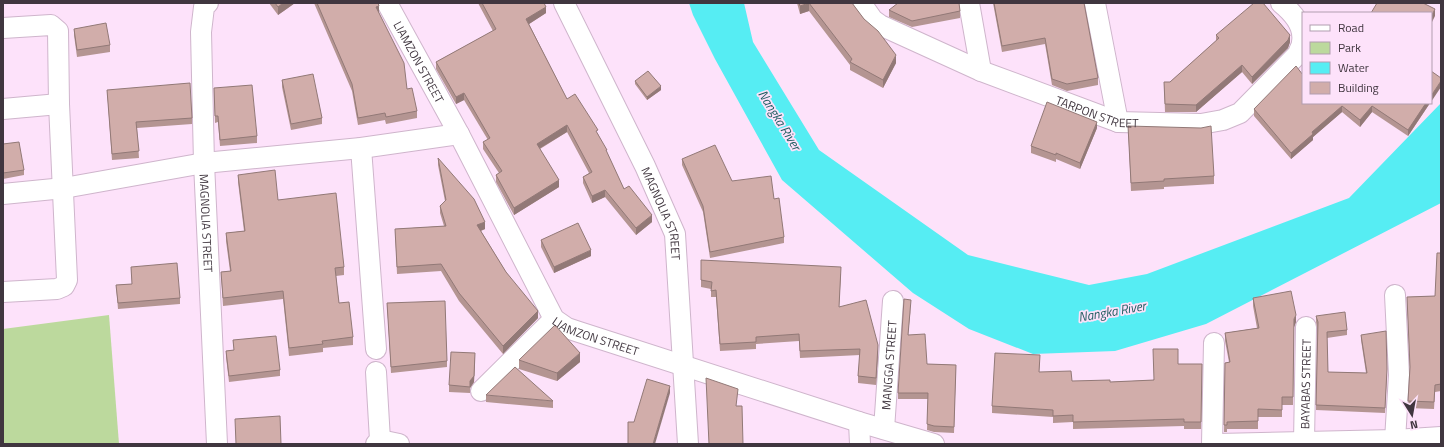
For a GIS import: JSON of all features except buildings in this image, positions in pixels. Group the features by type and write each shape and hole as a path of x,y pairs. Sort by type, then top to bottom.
{"street":[{"name":"MAGNOLIA STREET","path":"208,3 204,7 201,32 204,163 218,444"},
{"name":"LIAMZON STREET","path":"387,3 459,134 554,319 567,328 579,332 859,422 934,444"},
{"name":"MAGNOLIA STREET","path":"564,3 645,166 676,234 682,365 688,444"},
{"name":"TARPON STREET","path":"861,3 873,20 880,25 981,71 1118,122 1200,124 1223,120 1240,113 1298,54 1302,41 1300,20"},
{"path":"969,3 981,71"},
{"path":"1095,3 1118,122"},
{"path":"1281,3 1300,20"},
{"path":"3,28 44,24 51,25 58,31 59,104 67,280 64,286 57,289 3,292"},
{"path":"3,110 59,104"},
{"path":"3,194 64,188 204,163 361,148 459,134"},
{"path":"361,148 376,349"},
{"path":"1395,295 1398,375 1395,440"},
{"name":"MANGGA STREET","path":"884,429 893,301"},
{"path":"481,391 554,319"},
{"name":"BAYABAS STREET","path":"1298,443 1306,327"},
{"path":"1212,444 1214,343"},
{"path":"376,372 385,443"},
{"path":"859,422 860,444"},
{"path":"1218,444 1395,440 1441,437"}],"green space":[{"path":"109,315 119,444 3,444 3,329"}],"water":[{"name":"Nangka River","path":"689,3 744,3 753,42 819,150 968,255 1089,285 1147,274 1349,198 1441,103 1441,203 1206,324 1115,351 1033,354 969,329 913,293 782,180 715,59 693,15"}]}
